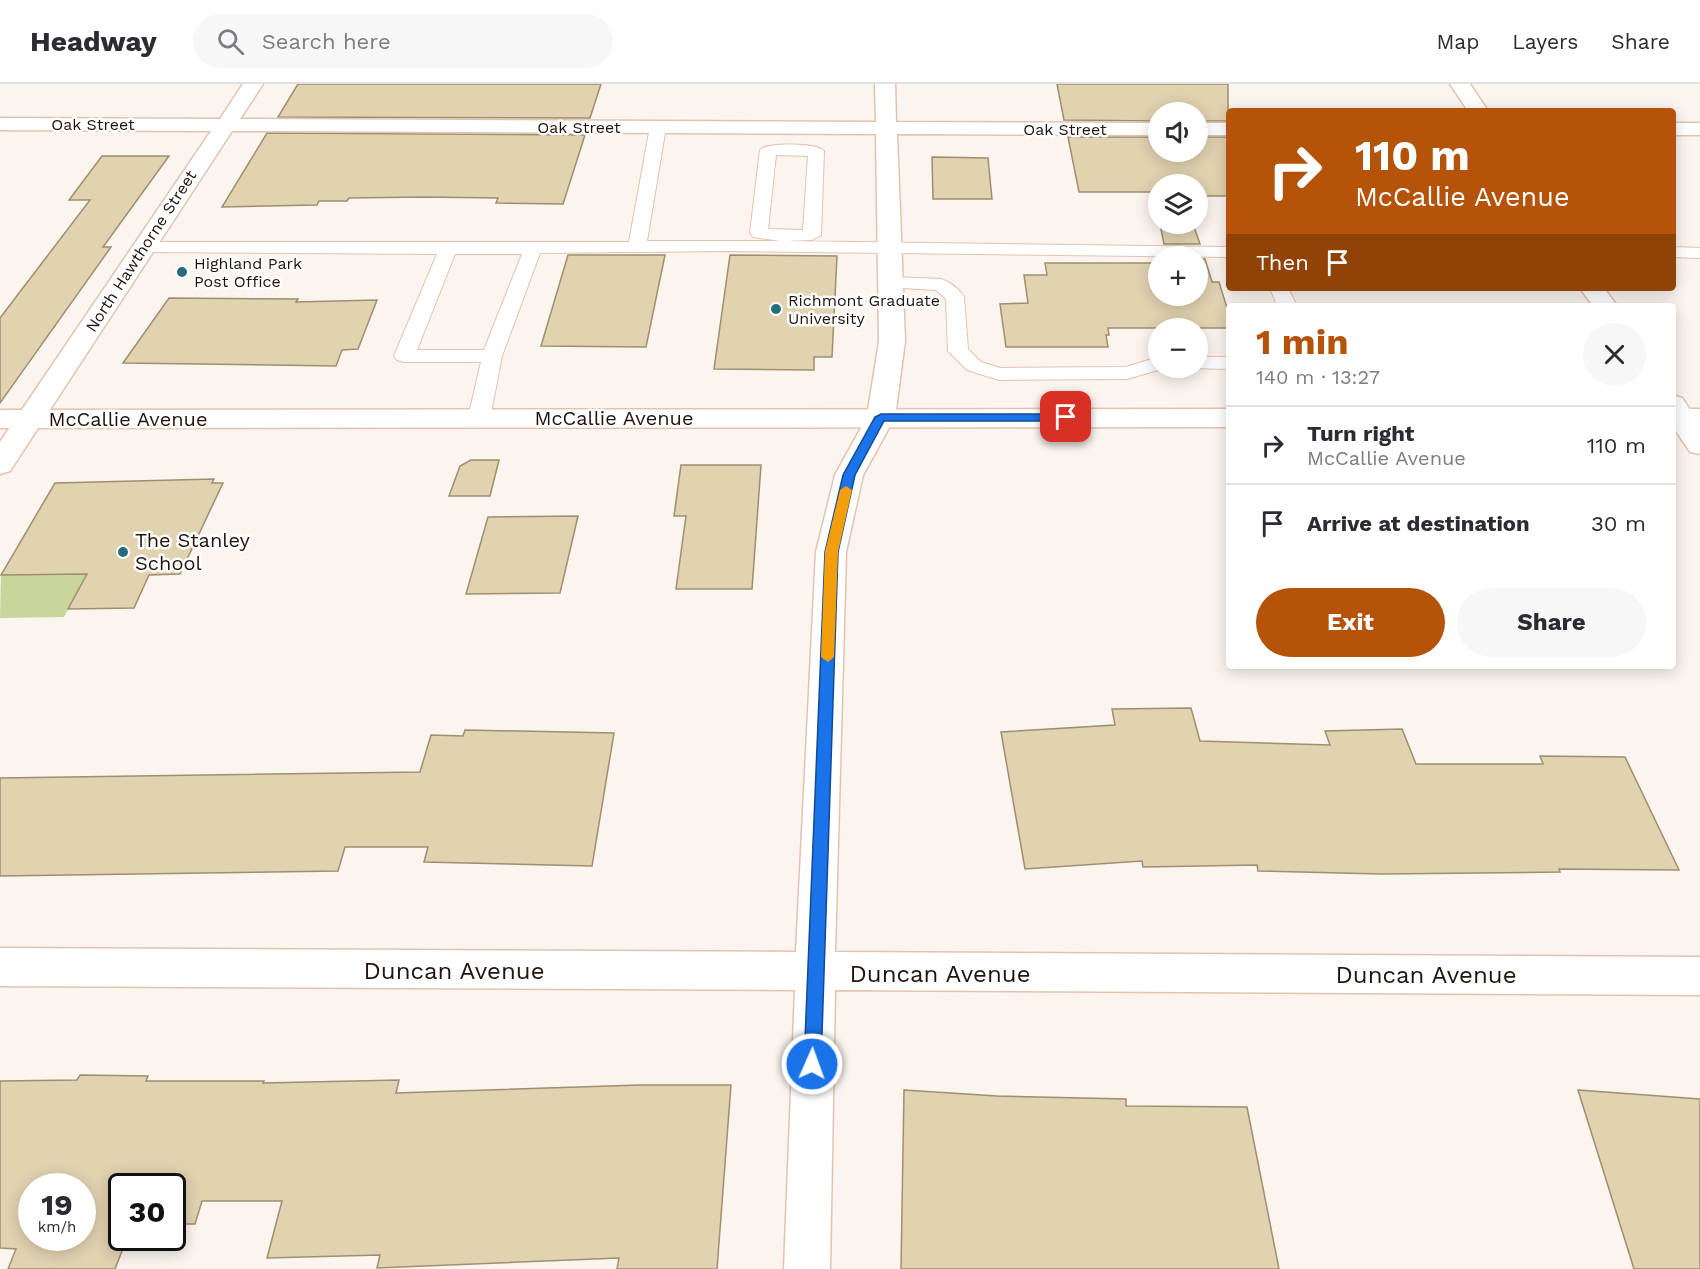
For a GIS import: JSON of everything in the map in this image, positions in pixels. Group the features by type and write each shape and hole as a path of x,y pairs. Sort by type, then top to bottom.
{"street":[{"name":"North Hawthorne Street","path":"0,464 253,84"},
{"path":"807,1269 815,974 831,552 849,475 881,417 892,340 885,84"},
{"path":"1460,84 1476,108"},
{"name":"Oak Street","path":"0,124 1148,129"},
{"path":"1208,129 1226,129"},
{"path":"1676,129 1700,129"},
{"path":"1682,415 1700,445"},
{"name":"McCallie Avenue","path":"0,419 1226,418"},
{"name":"Duncan Avenue","path":"0,967 815,974 1700,976"}],"lane":[{"path":"637,247 658,127"},
{"path":"791,150 796,128"},
{"path":"768,150 816,151 812,235 780,242 759,233 768,150"},
{"path":"144,247 448,249 637,247 780,242 889,249 1226,252"},
{"path":"479,418 492,356 533,248"},
{"path":"448,249 404,356 492,356"},
{"path":"1676,252 1700,253"},
{"path":"892,283 941,285 955,297 957,351 974,366 999,374 1128,373 1148,366"},
{"path":"1208,363 1226,363"}],"green space":[{"path":"87,574 64,617 0,618 1,575"}],"building":[{"path":"298,84 601,84 590,118 278,117"},
{"path":"1057,84 1228,84 1226,121 1208,121 1208,102 1148,102 1148,121 1064,120"},
{"path":"267,133 585,135 563,204 496,203 498,198 423,197 349,198 347,201 319,201 317,205 222,207"},
{"path":"1068,137 1148,137 1148,162 1208,162 1208,137 1226,137 1226,196 1208,196 1208,174 1148,174 1148,192 1079,192"},
{"path":"102,156 169,156 103,247 111,247 0,403 0,318 90,200 69,200"},
{"path":"932,157 988,158 992,199 933,199"},
{"path":"1162,234 1196,234 1200,244 1164,244"},
{"path":"568,255 665,255 646,347 541,346"},
{"path":"730,255 837,256 832,357 814,357 814,370 714,369"},
{"path":"1045,263 1148,263 1148,306 1208,306 1208,269 1212,282 1219,282 1226,305 1226,328 1208,328 1208,318 1148,318 1148,328 1108,328 1109,335 1106,335 1108,347 1006,347 1000,304 1028,303 1024,275 1047,275"},
{"path":"169,298 298,299 296,302 377,300 358,349 342,350 336,366 123,363"},
{"path":"471,460 499,460 490,496 449,496 460,466"},
{"path":"681,465 761,465 752,589 676,589 686,516 674,516"},
{"name":"The Stanley School","path":"214,479 212,483 223,483 180,574 149,575 134,608 68,609 87,574 1,575 55,483"},
{"path":"578,516 560,593 466,594 488,517"},
{"path":"1191,708 1200,741 1330,745 1325,731 1402,729 1416,764 1543,764 1540,756 1625,757 1679,870 1559,869 1560,872 1382,874 1258,871 1257,865 1143,867 1142,861 1025,869 1001,732 1115,725 1112,709"},
{"path":"465,730 614,733 592,866 424,862 428,847 345,847 338,871 0,876 0,778 420,772 431,735 463,736"},
{"path":"80,1075 148,1076 146,1081 264,1081 263,1083 399,1080 396,1093 640,1085 731,1085 717,1269 617,1269 619,1258 377,1268 380,1255 267,1258 282,1201 202,1201 195,1224 186,1224 186,1173 108,1173 108,1251 122,1251 115,1269 8,1269 16,1249 0,1248 0,1081 77,1080"},
{"path":"904,1090 997,1096 1126,1099 1126,1106 1247,1107 1279,1269 901,1269"},
{"path":"1578,1090 1700,1099 1700,1269 1634,1269"}],"slow traffic":[{"path":"828,657 831,552 846,490"}],"place":[{"name":"Highland Park Post Office","path":"182,272"},
{"name":"Richmont Graduate University","path":"776,309"},
{"name":"The Stanley School","path":"123,552"}],"route":[{"path":"812,1064 831,552 849,475 881,417 1066,417"}]}
